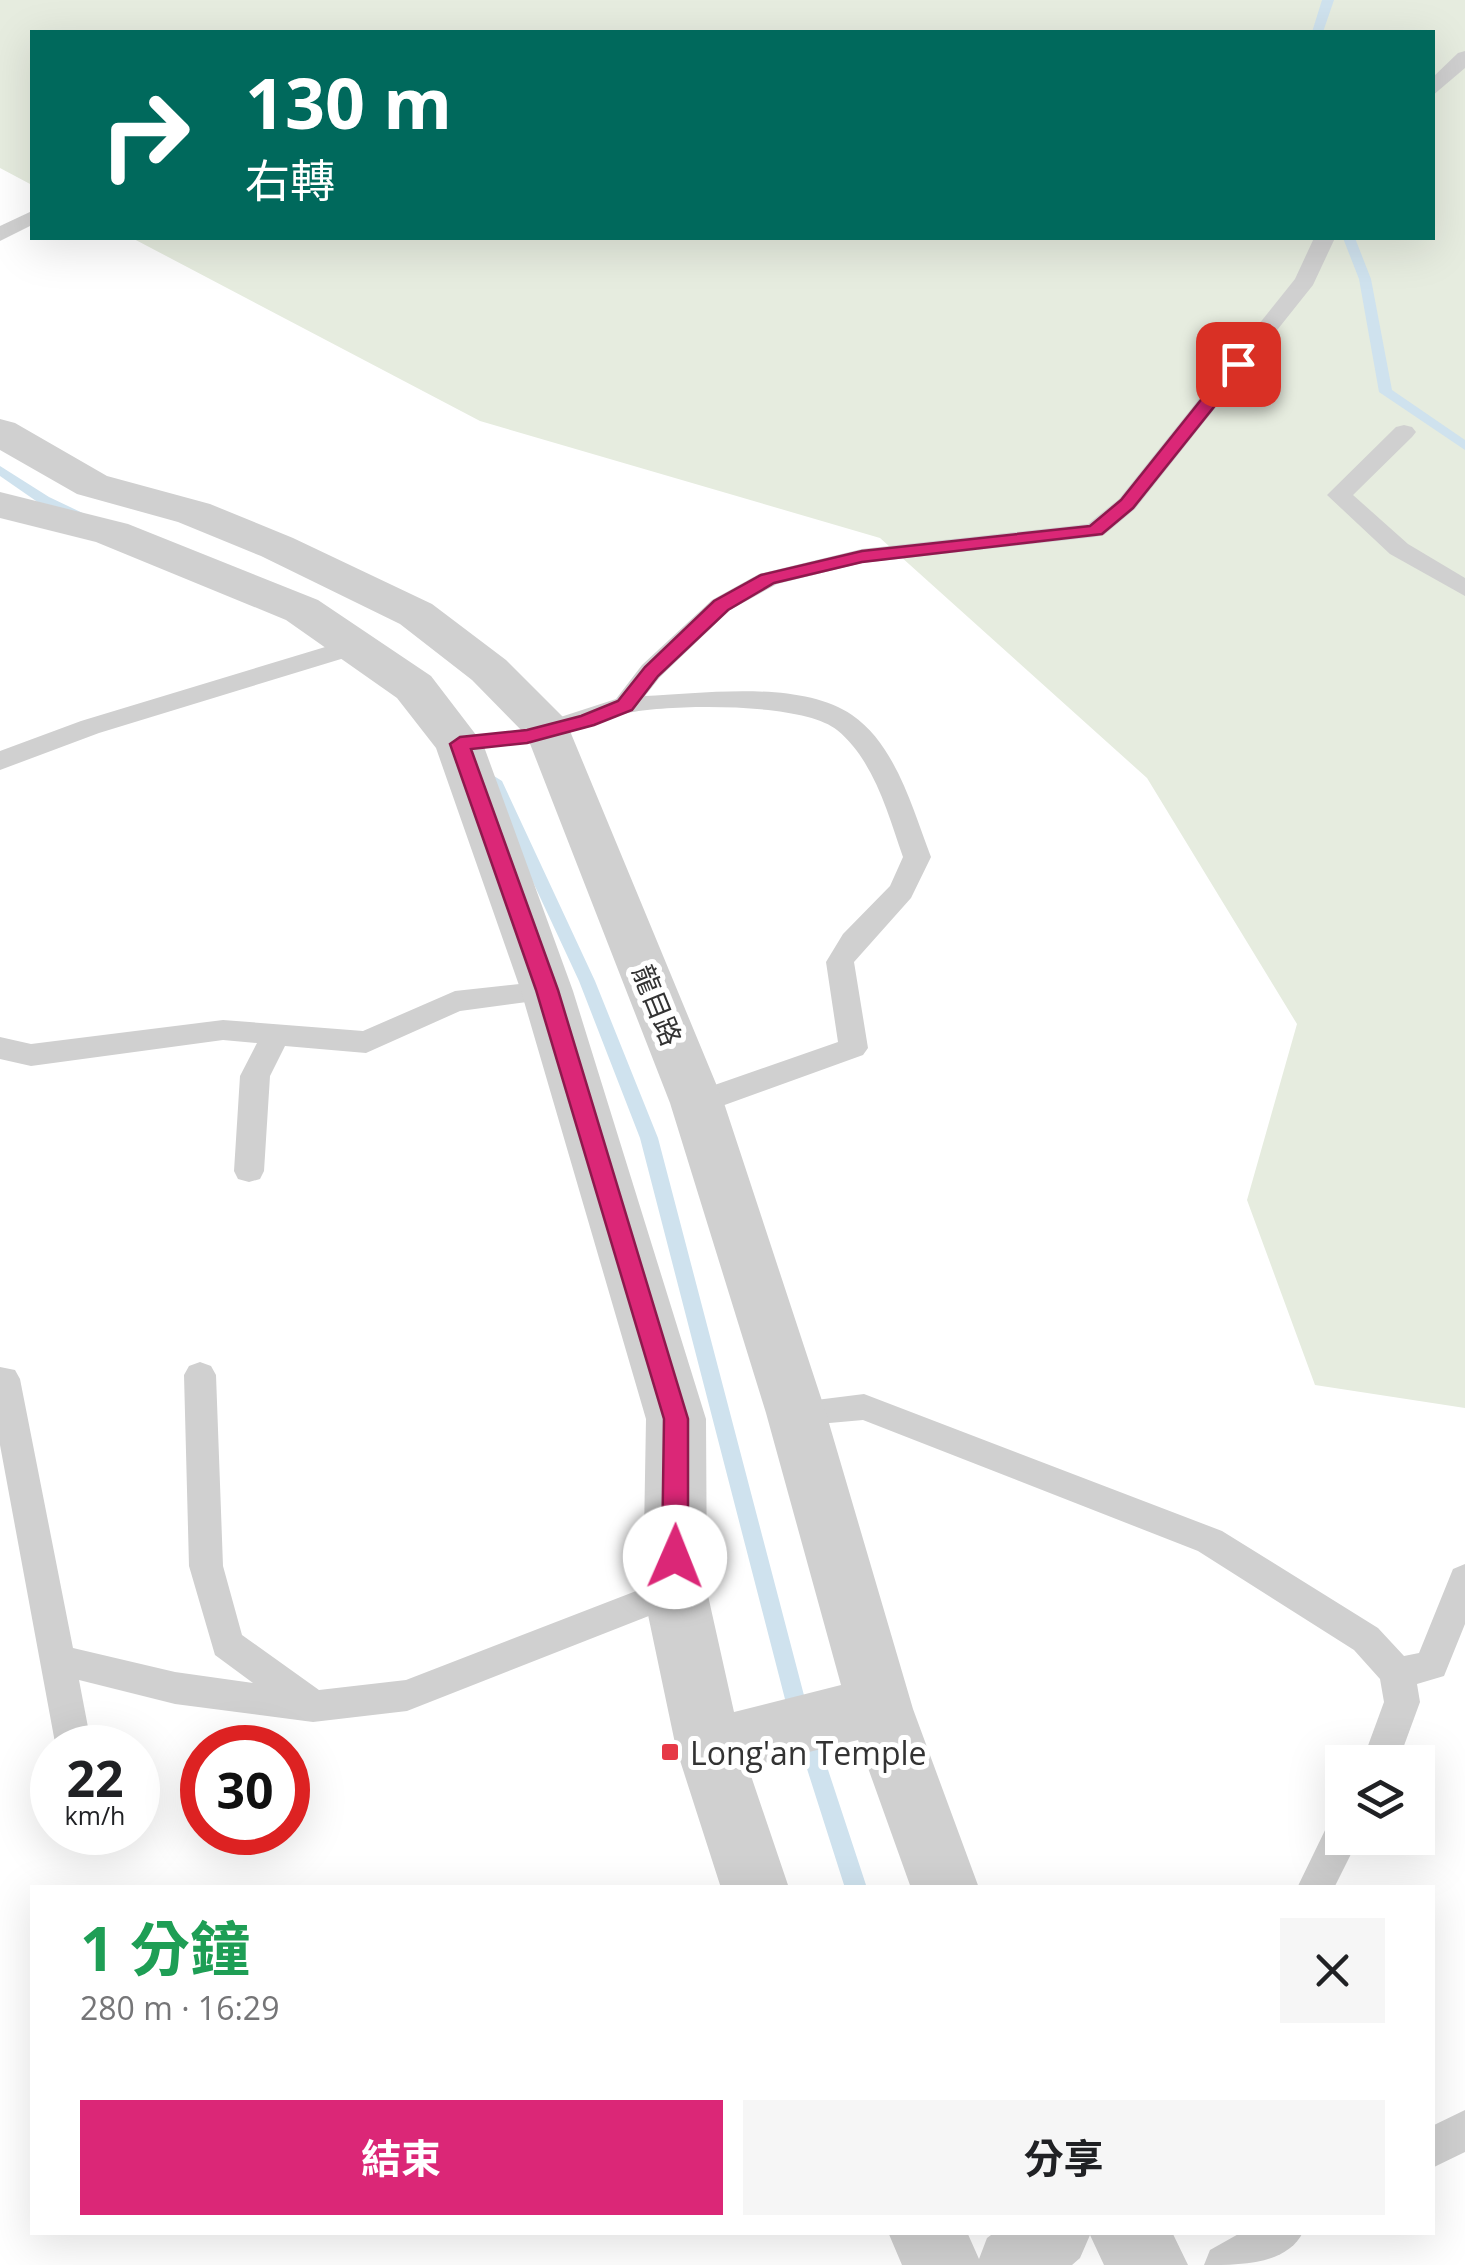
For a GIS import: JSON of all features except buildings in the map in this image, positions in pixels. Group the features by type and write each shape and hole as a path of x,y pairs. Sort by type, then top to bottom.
{"street":[{"name":"龍目路","path":"0,432 92,485 194,513 277,547 416,614 489,670 538,733 697,1103 796,1413 865,1710 944,1885"},
{"path":"0,505 112,533 302,610 414,687 467,743 547,990 676,1419 674,1591 724,1742 754,1885"},
{"path":"467,743 538,733"},
{"path":"724,1742 865,1710"},
{"path":"926,2235 944,2265"},
{"path":"1014,2265 1050,2235"},
{"path":"1128,2235 1150,2265"}],"lane":[{"path":"1435,87 1465,56"},
{"path":"0,235 30,218"},
{"path":"625,705 652,672 721,606 768,579 862,556 1095,530 1127,504 1306,280 1323,240"},
{"path":"1404,432 1338,495 1399,549 1465,588"},
{"path":"0,762 90,727 355,646"},
{"path":"538,733 625,705 786,700 844,721 888,779 917,857 901,890 853,941 840,962 853,1048 697,1103"},
{"path":"0,1048 30,1054 222,1030 366,1042 455,1001 547,990"},
{"path":"249,1171 255,1076 278,1033"},
{"path":"200,1375 206,1566 226,1644 313,1706"},
{"path":"4,1379 69,1725"},
{"path":"796,1413 864,1406 1210,1541 1366,1639 1397,1672 1402,1702 1386,1745"},
{"path":"1397,1672 1432,1665 1465,1579"},
{"path":"55,1659 174,1688 313,1706 407,1695 674,1591"},
{"path":"1316,1885 1331,1855"},
{"path":"1435,2146 1465,2130"},
{"path":"1225,2265 1277,2235"}],"shaded area":[{"path":"0,0 1465,0 1465,1408 1315,1385 1247,1200 1297,1024 1147,778 880,538 480,421 136,240 1435,240 1435,30 30,30 30,184 0,168"}],"waterway":[{"path":"1318,30 1328,0"},
{"path":"1350,240 1365,279 1386,392 1465,446"},
{"path":"0,470 44,500 82,516"},
{"path":"494,781 587,981 649,1138 796,1703 855,1885"}],"place":[{"name":"Long'an Temple","path":"670,1752"}],"route":[{"path":"675,1557 676,1419 547,990 460,744 527,736 588,720 625,705 652,672 721,606 768,579 862,556 1095,530 1127,504 1238,364"}]}
